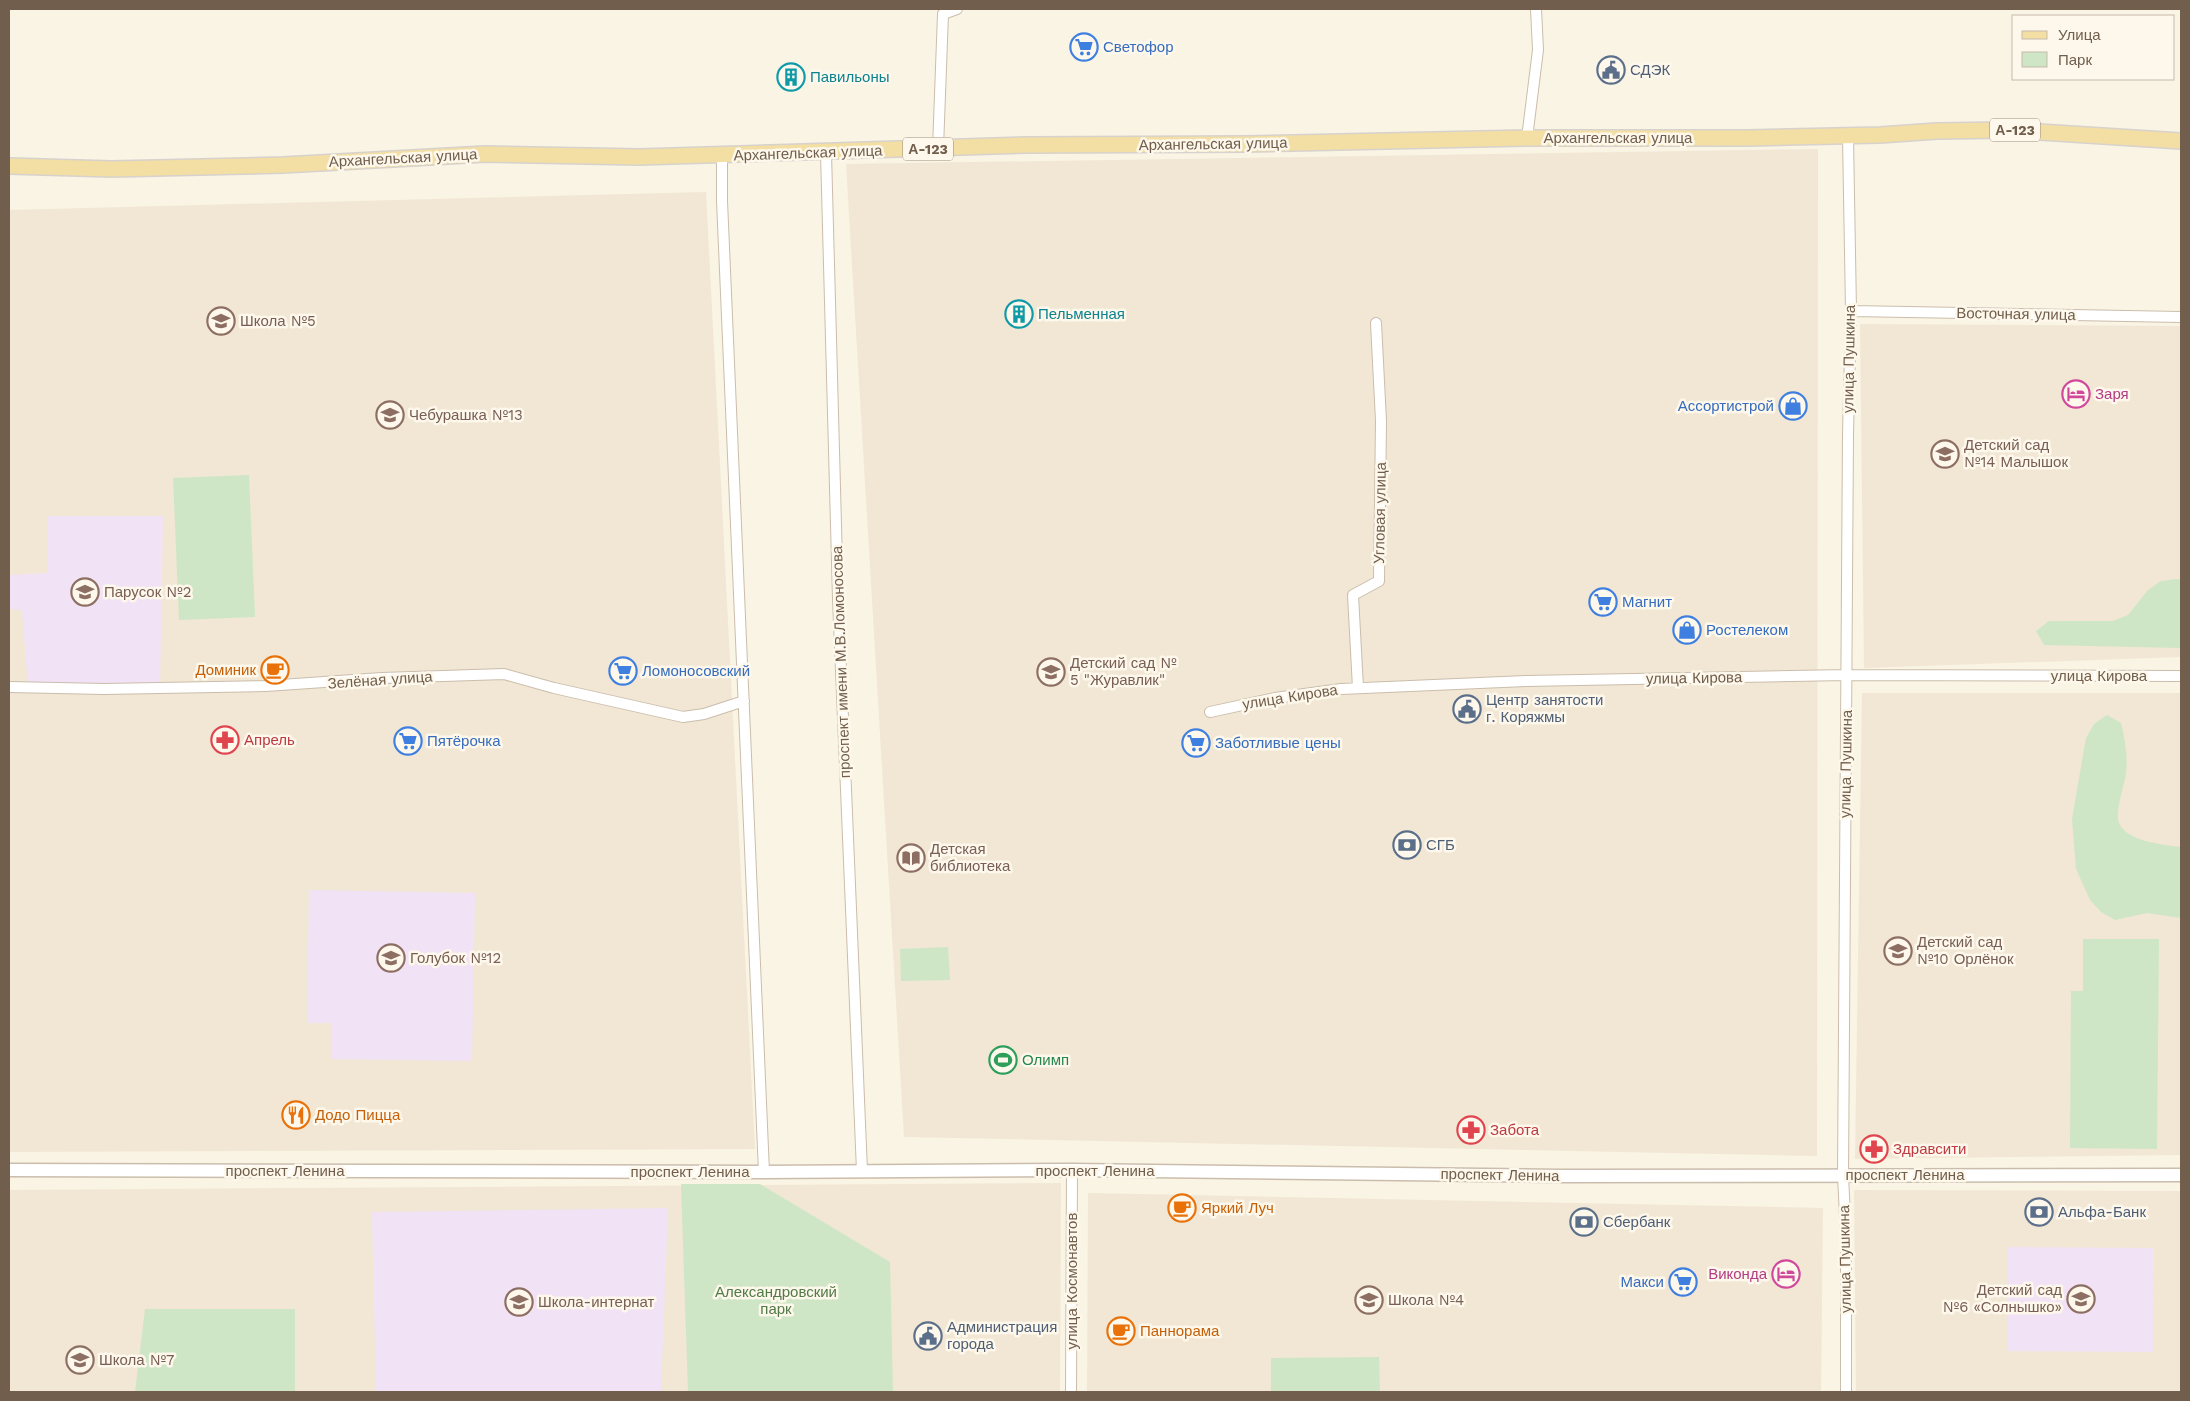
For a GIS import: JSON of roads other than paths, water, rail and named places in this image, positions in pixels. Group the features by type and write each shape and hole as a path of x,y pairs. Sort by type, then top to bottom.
{"main road":[{"name":"А-123","path":"1848,136 2008,130 2181,141"},
{"name":"Архангельская улица","path":"9,166 112,169 283,165 485,154 639,158 938,148 1527,138 1848,136"}],"street":[{"path":"938,148 943,14 957,9"},
{"path":"1527,138 1538,50 1536,9"},
{"name":"улица Пушкина","path":"1846,1392 1844,1175 1848,434 1851,311 1848,136"},
{"name":"проспект имени М.В.Ломоносова","path":"826,153 838,599 862,1172"},
{"path":"722,156 722,201 764,1172"},
{"name":"Восточная улица","path":"1851,311 2181,318"},
{"name":"Угловая улица","path":"1358,688 1353,595 1379,581 1381,420 1376,323"},
{"name":"Зелёная улица","path":"9,687 266,686 382,678 504,674 554,688 683,717 704,714 744,701"},
{"name":"улица Кирова","path":"1210,712 1275,698 1358,688 1526,681 1847,675 2181,676"},
{"name":"проспект Ленина","path":"9,1170 862,1172 1072,1170 1551,1176 2181,1176"},
{"name":"улица Космонавтов","path":"1071,1392 1072,1170"}],"place":[{"name":"Светофор","path":"1084,47"},
{"name":"СДЭК","path":"1611,70"},
{"name":"Павильоны","path":"791,77"},
{"name":"Пельменная","path":"1019,314"},
{"name":"Школа №5","path":"221,321"},
{"name":"Заря","path":"2076,394"},
{"name":"Ассортистрой","path":"1793,406"},
{"name":"Чебурашка №13","path":"390,415"},
{"name":"Детский сад №14 Малышок","path":"1945,454"},
{"name":"Парусок №2","path":"85,592"},
{"name":"Магнит","path":"1603,602"},
{"name":"Ростелеком","path":"1687,630"},
{"name":"Доминик","path":"275,670"},
{"name":"Ломоносовский","path":"623,671"},
{"name":"Детский сад № 5 \"Журавлик\"","path":"1051,672"},
{"name":"Центр занятости г. Коряжмы","path":"1467,709"},
{"name":"Апрель","path":"225,740"},
{"name":"Пятёрочка","path":"408,741"},
{"name":"Заботливые цены","path":"1196,743"},
{"name":"СГБ","path":"1407,845"},
{"name":"Детская библиотека","path":"911,858"},
{"name":"Детский сад №10 Орлёнок","path":"1898,951"},
{"name":"Голубок №12","path":"391,958"},
{"name":"Олимп","path":"1003,1060"},
{"name":"Додо Пицца","path":"296,1115"},
{"name":"Забота","path":"1471,1130"},
{"name":"Здравсити","path":"1874,1149"},
{"name":"Яркий Луч","path":"1182,1208"},
{"name":"Альфа-Банк","path":"2039,1212"},
{"name":"Сбербанк","path":"1584,1222"},
{"name":"Виконда","path":"1786,1274"},
{"name":"Макси","path":"1683,1282"},
{"name":"Детский сад №6 «Солнышко»","path":"2081,1299"},
{"name":"Школа №4","path":"1369,1300"},
{"name":"Школа-интернат","path":"519,1302"},
{"name":"Паннорама","path":"1121,1331"},
{"name":"Администрация города","path":"928,1336"},
{"name":"Школа №7","path":"80,1360"}],"park label":[{"name":"Александровский парк","path":"776,1300"}]}
